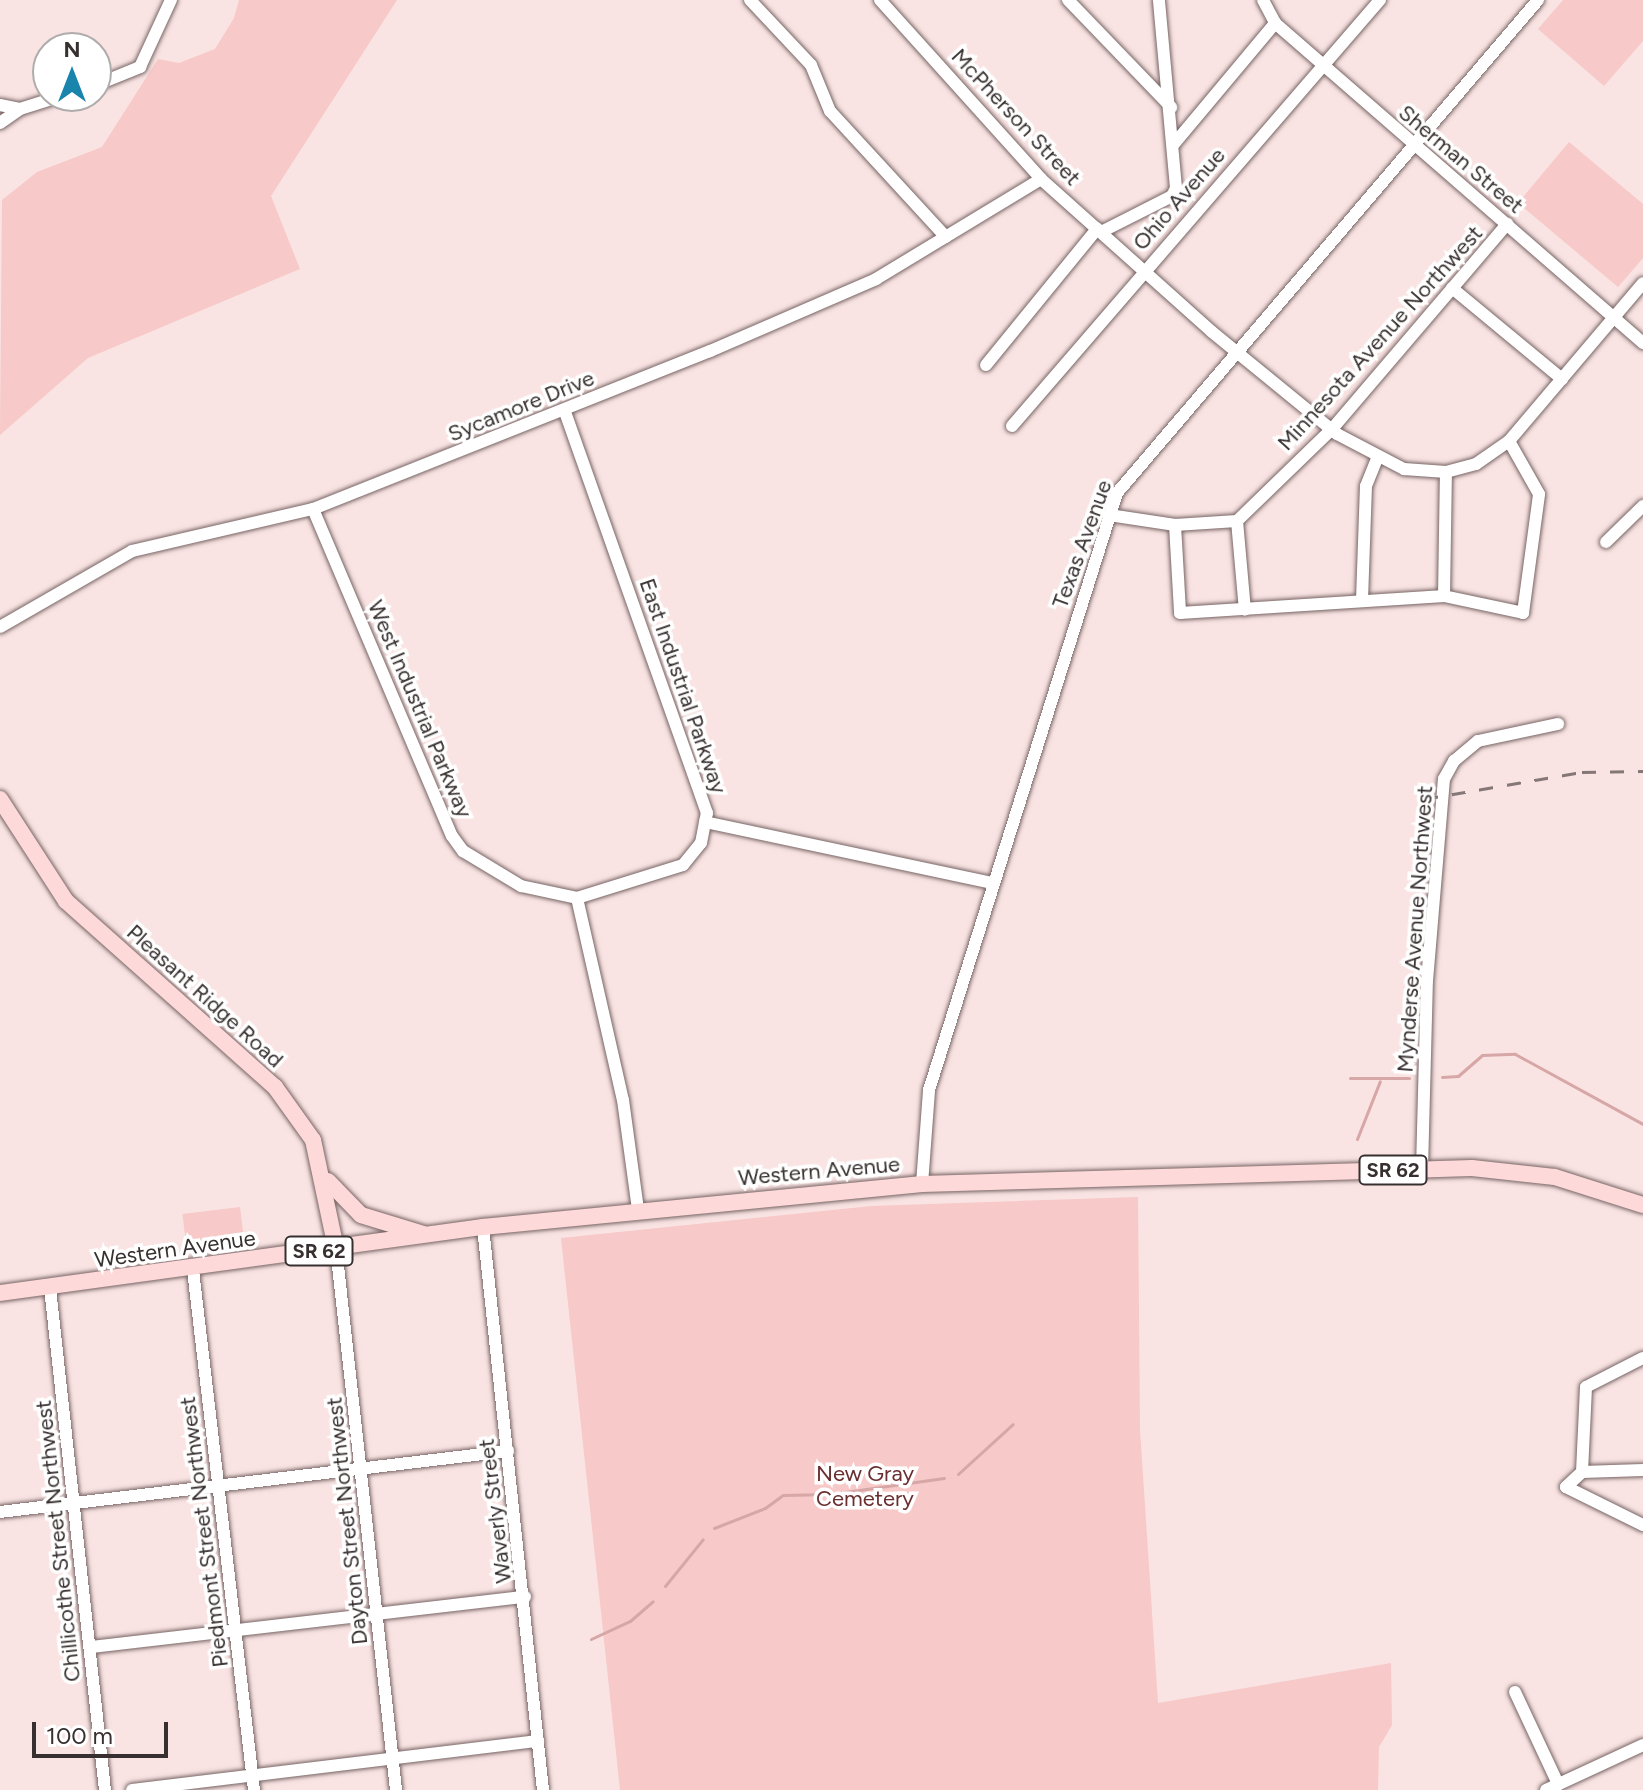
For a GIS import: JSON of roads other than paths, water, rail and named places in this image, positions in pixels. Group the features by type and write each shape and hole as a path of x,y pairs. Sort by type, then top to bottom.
{"main road":[{"name":"Pleasant Ridge Road","path":"0,799 66,901 275,1087 313,1140 324,1176 336,1248"},
{"name":"Western Avenue","path":"0,1293 193,1270 483,1227 638,1209 922,1184 1422,1169 1532,1173 1637,1202"},
{"path":"324,1176 361,1215 425,1234"}],"street":[{"path":"112,78 140,67 171,0"},
{"path":"750,0 811,65 830,111 946,237"},
{"name":"McPherson Street","path":"880,0 1041,179 1332,429 1377,459 1404,469 1446,472"},
{"path":"1068,0 1171,107"},
{"path":"986,365 1099,230 1172,196 1174,144 1159,0"},
{"name":"Sherman Street","path":"1263,0 1275,23 1643,343"},
{"name":"Ohio Avenue","path":"1012,426 1323,62 1380,0"},
{"name":"Texas Avenue","path":"922,1184 929,1090 1109,515 1127,478 1538,0"},
{"path":"1174,144 1275,23"},
{"path":"0,105 20,109"},
{"path":"0,123 20,109 32,105"},
{"name":"Sycamore Drive","path":"0,627 132,551 313,509 565,411 876,279 1041,179"},
{"name":"Minnesota Avenue Northwest","path":"1237,521 1332,429 1507,224"},
{"path":"1444,596 1446,472 1476,464 1509,441 1643,283"},
{"path":"1452,288 1562,379"},
{"name":"East Industrial Parkway","path":"565,411 707,813 701,843 683,865 577,898"},
{"path":"1175,525 1180,613 1444,596 1523,613 1539,494 1509,441"},
{"path":"1362,600 1366,486 1377,459"},
{"path":"1606,542 1643,506"},
{"name":"West Industrial Parkway","path":"313,509 452,836 463,851 499,877 577,898"},
{"path":"1109,515 1175,525 1237,521 1245,610"},
{"name":"Mynderse Avenue Northwest","path":"1422,1169 1427,981 1444,779 1454,761 1478,741 1558,724"},
{"path":"705,822 992,883"},
{"path":"577,898 623,1100 638,1209"},
{"name":"Waverly Street","path":"483,1227 525,1597 543,1790"},
{"name":"Dayton Street Northwest","path":"336,1248 363,1468 396,1790"},
{"name":"Piedmont Street Northwest","path":"193,1270 254,1790"},
{"name":"Chillicothe Street Northwest","path":"50,1288 105,1790"},
{"path":"1582,1472 1586,1387 1643,1358"},
{"path":"0,1512 508,1451"},
{"path":"1643,1470 1582,1472 1566,1487 1643,1525"},
{"path":"91,1647 525,1597"},
{"path":"1515,1692 1552,1787 1643,1745"},
{"path":"132,1790 392,1756 538,1741"}],"waterway":[{"path":"1442,1077 1458,1076 1482,1055 1515,1054 1643,1124"},
{"path":"1350,1078 1409,1078"},
{"path":"1357,1139 1380,1081"},
{"path":"958,1474 1013,1424"},
{"path":"714,1528 765,1508 783,1495 831,1494 944,1478"},
{"path":"665,1586 703,1539"},
{"path":"591,1639 630,1621 653,1601"}],"railway":[{"path":"1424,799 1582,772 1643,771"}],"park label":[{"name":"New Gray Cemetery","path":"865,1486"}]}
